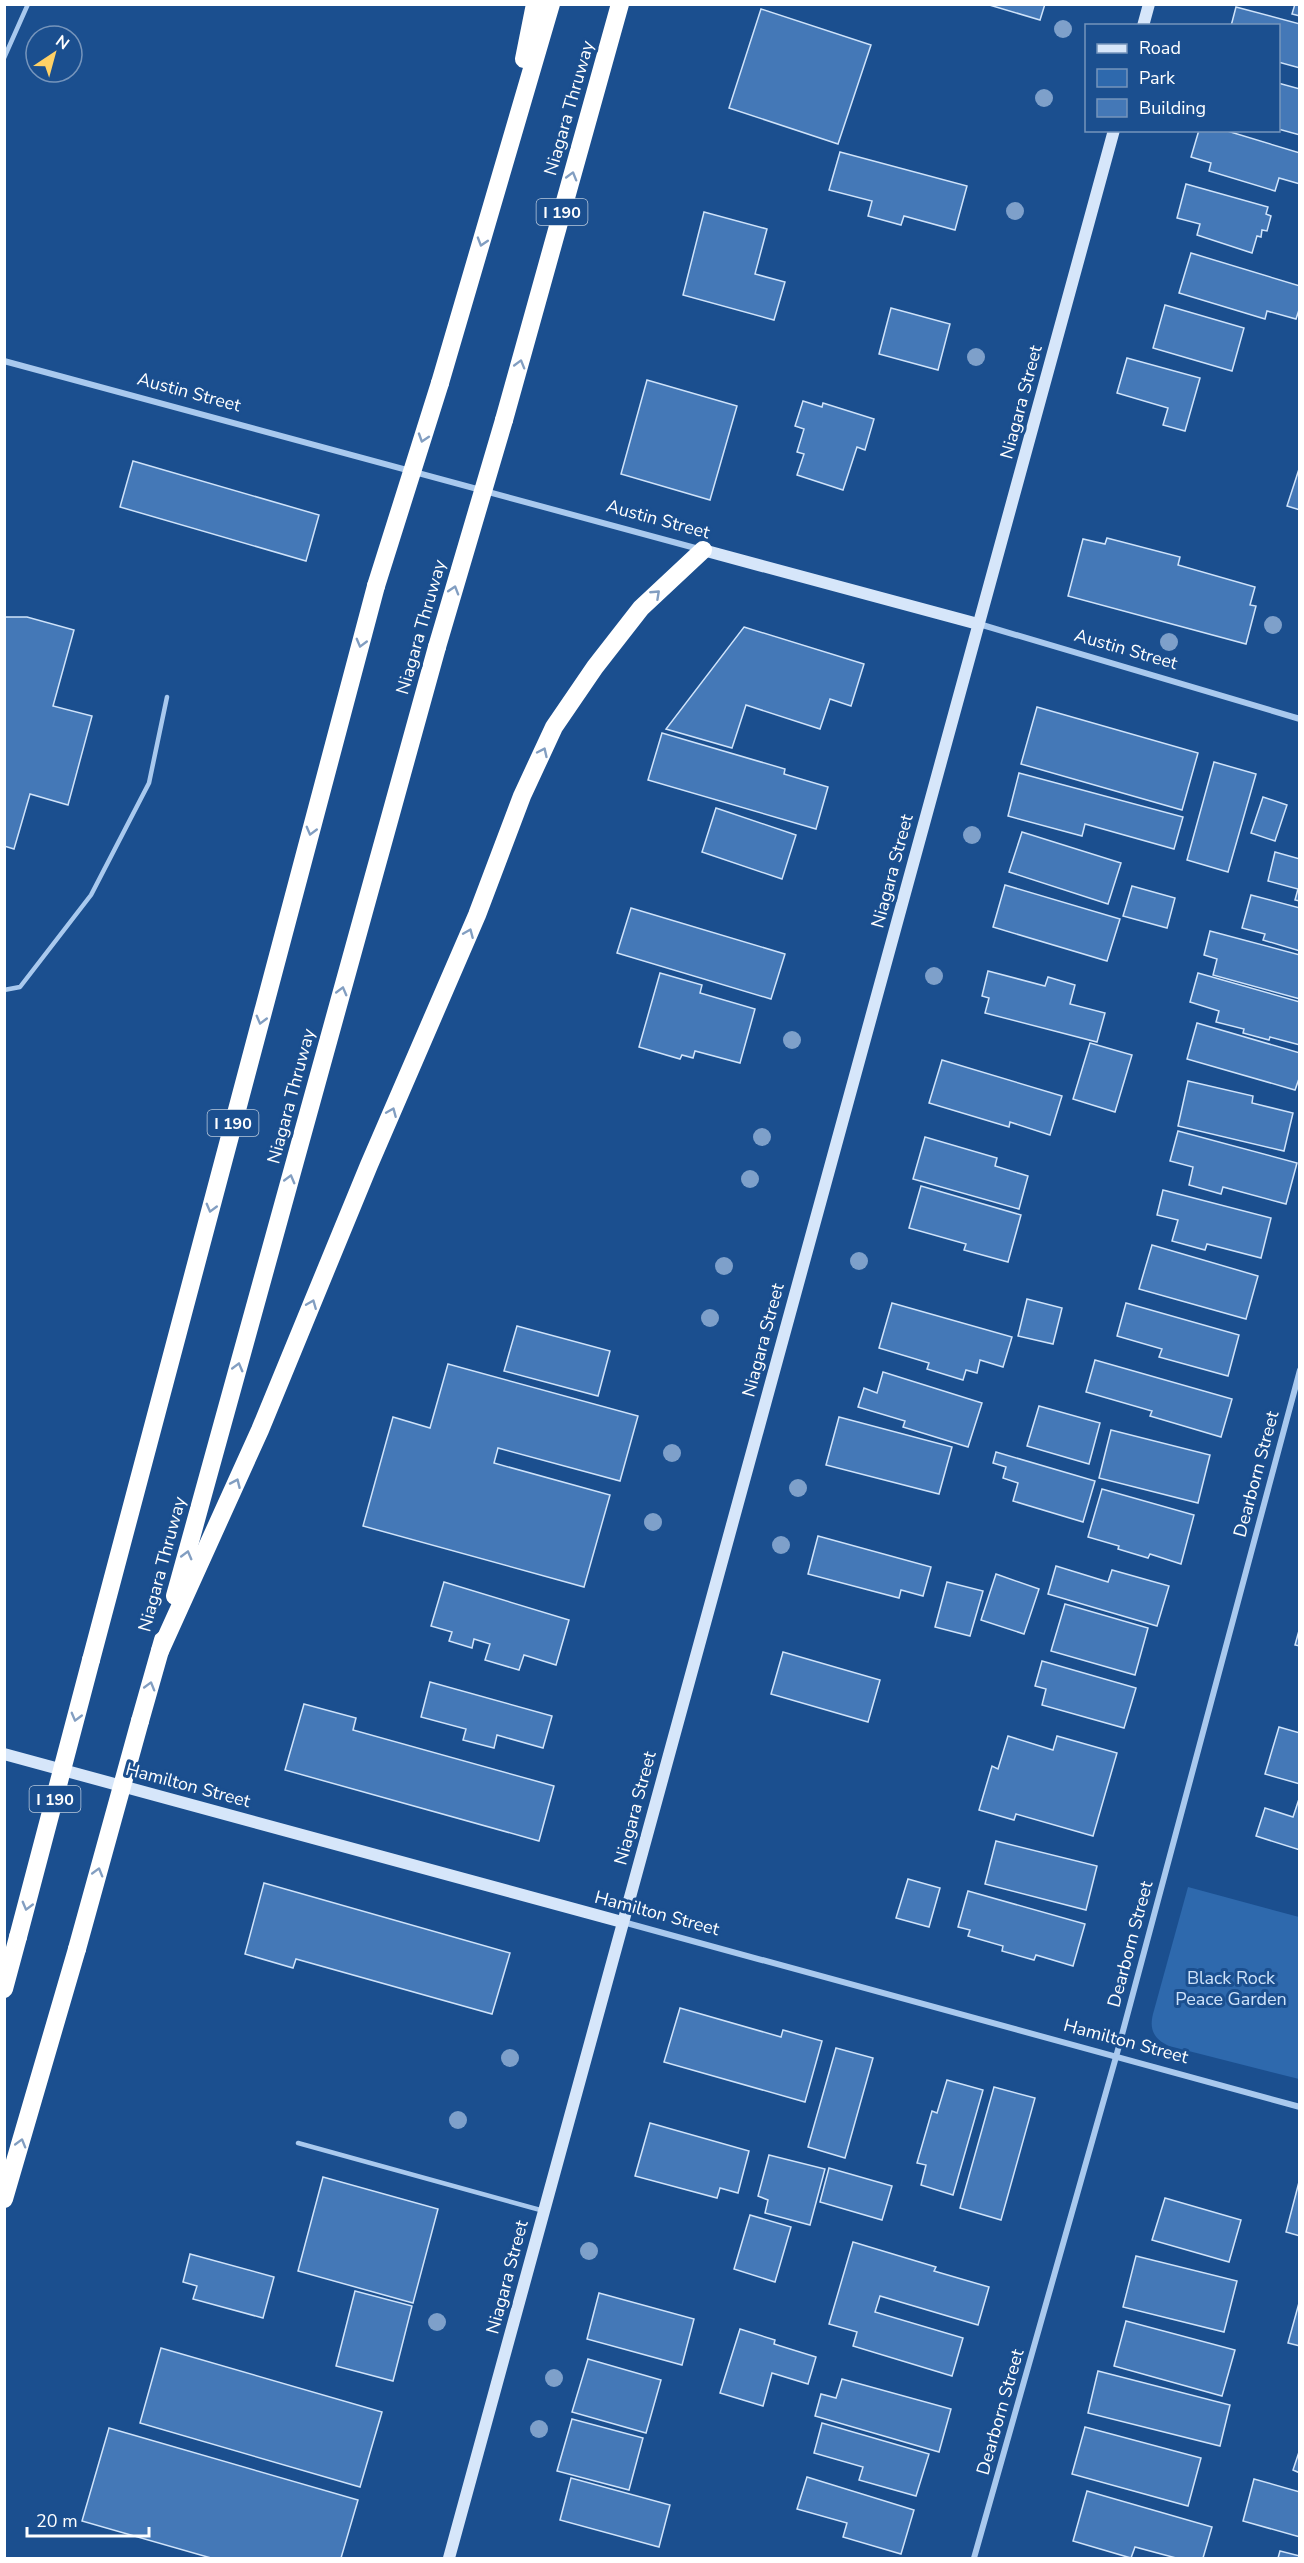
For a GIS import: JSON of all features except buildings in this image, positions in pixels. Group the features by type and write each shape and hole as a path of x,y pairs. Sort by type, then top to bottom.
{"highway":[{"path":"494,203 535,4"},
{"name":"I 190","path":"4,1989 376,586 440,383 551,4"},
{"name":"Niagara Thruway","path":"4,2199 77,1949 437,646 504,420 620,4"},
{"path":"160,1652 260,1430 369,1165 477,915 522,796 554,727 595,667 641,608 703,550"}],"main road":[{"path":"1144,24 1149,4"},
{"name":"Niagara Street","path":"449,2559 1113,132"},
{"name":"Austin Street","path":"703,550 978,624"},
{"name":"Hamilton Street","path":"4,1754 622,1922"}],"street":[{"name":"Austin Street","path":"4,361 703,550"},
{"name":"Austin Street","path":"978,624 1299,719"},
{"name":"Dearborn Street","path":"975,2559 1116,2057 1299,1370"},
{"name":"Hamilton Street","path":"622,1922 1299,2107"}],"lane":[{"path":"4,58 28,4"},
{"path":"4,990 20,987 91,895 149,783 167,697"},
{"path":"298,2143 543,2211"}],"green space":[{"name":"Black Rock Peace Garden","path":"1188,1887 1299,1917 1299,2079 1169,2046 1156,2037 1152,2029 1153,2014"}]}
